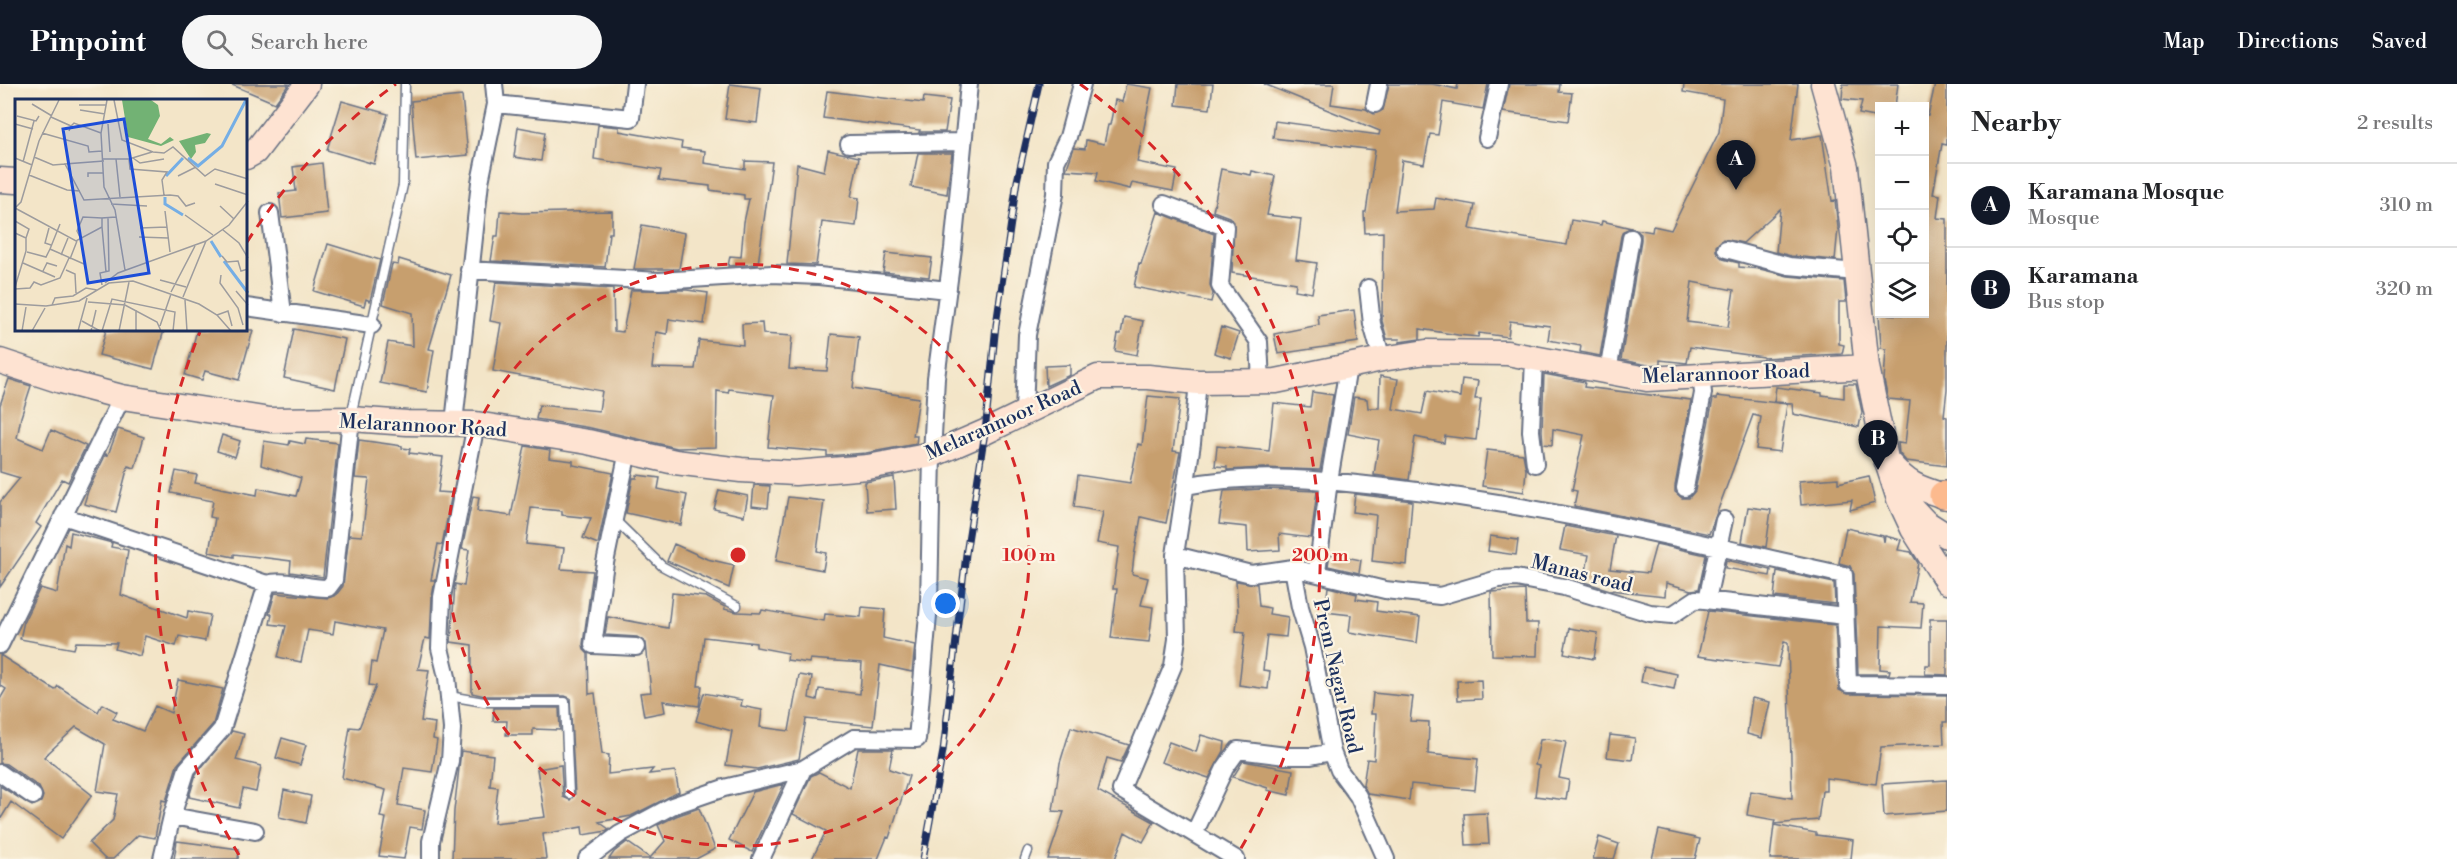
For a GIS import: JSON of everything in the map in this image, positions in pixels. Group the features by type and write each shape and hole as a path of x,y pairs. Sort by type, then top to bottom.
{"street":[{"path":"248,156 255,152 307,84"},
{"path":"432,859 431,841 435,815 450,760 452,729 440,648 442,597 465,424 469,270 480,182 496,104 494,84"},
{"path":"496,104 631,118 635,84"},
{"path":"586,859 620,834 672,806 724,789 803,769 854,738 917,739 929,604 936,378 948,290 969,84"},
{"path":"1024,412 1027,335 1055,194 1056,162 1068,137 1082,84"},
{"path":"1375,104 1379,84"},
{"path":"1488,138 1499,84"},
{"path":"1823,84 1846,167 1867,367 1886,459 1913,529 1947,582"},
{"path":"849,144 963,142"},
{"path":"0,180 15,181"},
{"path":"1164,204 1225,227 1220,286 1259,342 1261,382"},
{"path":"270,213 284,313"},
{"path":"1608,372 1631,238"},
{"path":"1726,249 1789,266 1857,272"},
{"path":"469,270 658,281 772,274 819,276 948,290"},
{"path":"1368,288 1372,324 1382,359"},
{"path":"248,307 372,325"},
{"name":"Melarannoor Road","path":"0,361 61,381 122,397 270,420 351,419 465,424 588,442 675,462 795,473 868,467 932,456 1098,377 1148,377 1198,382 1276,381 1426,352 1507,353 1647,379 1867,367"},
{"path":"1534,358 1531,431 1535,465"},
{"path":"1317,572 1329,481 1348,368"},
{"path":"1685,488 1703,393 1701,376"},
{"path":"1198,382 1186,486 1175,555 1178,639 1173,666 1121,790 1236,859"},
{"path":"0,645 122,397"},
{"path":"63,516 267,584 276,581 328,588 334,580 351,419"},
{"path":"628,451 593,645 636,647"},
{"path":"1886,459 1904,480 1924,490 1946,496"},
{"path":"1186,486 1218,479 1329,481 1458,496 1580,517 1844,575 1848,684 1947,685"},
{"path":"1896,489 1925,522 1947,536"},
{"path":"1724,520 1707,600 1845,616"},
{"path":"1175,555 1251,574 1293,568"},
{"name":"Manas road","path":"1293,568 1385,590 1440,596 1498,579 1516,578 1564,588 1650,613 1672,615 1696,598 1707,600"},
{"name":"Prem Nagar Road","path":"1293,568 1300,607 1312,647 1332,752 1338,770 1358,796 1386,859"},
{"path":"162,859 172,816 187,769 222,729 267,584"},
{"path":"1194,834 1225,768 1238,750 1286,756 1311,756 1332,752"},
{"path":"761,859 803,769"},
{"path":"0,773 33,796"},
{"path":"172,816 255,831"}],"lane":[{"path":"351,419 403,185 405,84"},
{"path":"614,519 662,566 737,606"},
{"path":"448,696 484,702 565,702 569,794"}],"building":[{"path":"230,84 289,84 275,103"},
{"path":"730,84 761,88 757,123 725,119"},
{"path":"1126,84 1152,88 1137,162 1177,170 1173,191 1132,183 1130,189 1096,181 1098,172 1066,170 1074,148 1085,149 1086,140 1104,144 1115,100 1122,102"},
{"path":"1178,84 1213,84 1210,109 1176,105"},
{"path":"1264,84 1334,84 1331,104 1366,109 1374,114 1383,110 1389,84 1432,84 1457,89 1458,84 1488,84 1483,109 1443,102 1438,135 1430,134 1424,164 1402,160 1395,211 1434,209 1436,198 1475,205 1470,229 1567,245 1571,220 1601,225 1602,221 1631,228 1623,231 1621,236 1600,356 1580,352 1581,346 1548,340 1550,326 1510,321 1508,337 1479,333 1478,337 1420,329 1420,339 1399,342 1400,339 1387,339 1382,321 1383,232 1365,233 1364,212 1366,212 1375,150 1273,138 1275,121 1379,135 1380,131"},
{"path":"1509,84 1560,84 1559,92 1572,93 1568,121 1503,112"},
{"path":"1684,84 1798,84 1791,140 1822,135 1838,228 1835,260 1791,256 1776,252 1780,209 1743,243 1723,239 1716,246 1716,251 1723,259 1739,263 1739,267 1760,269 1788,276 1844,281 1846,302 1839,302 1839,344 1844,345 1842,354 1763,358 1690,347 1687,363 1660,360 1660,364 1648,365 1621,360 1641,240 1641,234 1635,229 1652,232 1653,226 1671,230 1719,132 1723,99 1683,92","holes":["1692,282 1734,290 1728,327 1687,322"]},
{"path":"1843,84 1898,84 1896,102 1875,102 1875,117 1859,114 1862,101 1842,99"},
{"path":"1935,84 1947,84 1947,145 1942,144 1933,194 1940,195 1937,218 1947,219 1947,389 1944,416 1947,417 1947,466 1906,461 1899,453 1898,443 1905,444 1910,401 1888,399 1884,381 1886,349 1881,348 1879,318 1929,318 1929,111"},
{"path":"827,91 923,103 924,97 950,100 945,132 919,132 920,130 823,118"},
{"path":"462,96 468,155 416,160 411,101"},
{"path":"342,101 388,114 374,164 327,150"},
{"path":"598,125 619,127 619,131 682,142 681,148 705,151 704,163 745,169 745,161 772,162 758,264 728,266 730,256 741,257 744,222 749,199 744,199 744,195 710,190 710,186 659,180 661,170 594,159"},
{"path":"518,127 545,132 541,161 514,157"},
{"path":"828,150 859,157 851,197 859,198 856,226 822,222 816,265 787,264 797,164 824,171"},
{"path":"918,153 952,153 947,194 911,187"},
{"path":"322,163 327,213 282,218 279,193 296,191 293,167"},
{"path":"1221,169 1251,175 1252,171 1275,176 1267,215 1301,219 1296,260 1317,263 1312,293 1295,290 1296,283 1232,273 1234,222 1229,217 1213,211"},
{"path":"500,211 522,213 612,211 612,233 609,233 605,267 491,261 495,236 498,236"},
{"path":"1158,212 1214,234 1211,302 1134,287 1139,263 1141,264"},
{"path":"642,225 685,233 679,269 634,269"},
{"path":"328,244 380,260 370,301 366,299 364,306 314,291"},
{"path":"886,253 932,258 929,277 883,272"},
{"path":"399,259 451,275 429,349 434,350 427,392 380,383 388,342 413,346 412,313 383,304 392,264 398,265"},
{"path":"496,282 613,289 614,331 623,332 631,290 687,290 708,293 704,324 669,319 667,334 656,332 652,368 695,369 699,340 743,345 742,324 762,323 763,334 792,336 789,369 827,371 831,334 859,337 853,388 919,398 913,436 917,436 916,444 866,453 827,456 827,452 768,447 774,395 729,389 728,393 717,391 716,447 677,448 591,428 536,419 539,405 599,411 602,391 493,371 501,323 490,321"},
{"path":"1354,310 1358,342 1278,354 1274,334 1319,325 1318,315"},
{"path":"1124,317 1143,321 1137,355 1115,351"},
{"path":"1221,327 1239,333 1231,358 1214,353"},
{"path":"294,329 345,339 335,389 284,378"},
{"path":"248,330 253,330 239,380 205,371 202,380 185,375 196,332 248,332"},
{"path":"105,332 163,332 153,369 99,355"},
{"path":"1070,365 1070,375 1046,386 1045,366"},
{"path":"1544,374 1585,382 1584,387 1691,400 1675,486 1675,492 1682,498 1689,498 1695,491 1713,399 1717,399 1717,396 1787,404 1780,452 1756,449 1761,417 1753,415 1709,534 1574,506 1577,491 1572,490 1584,435 1553,429 1552,445 1543,444"},
{"path":"1380,376 1398,379 1393,409 1422,414 1427,391 1460,397 1462,379 1478,381 1475,399 1481,399 1476,440 1445,436 1444,443 1415,437 1409,480 1374,475 1379,440 1348,434 1354,397 1367,399 1368,408 1379,408"},
{"path":"9,379 31,386 17,438 43,449 51,430 86,446 68,482 62,479 36,523 41,527 0,587 0,502 20,478 0,472 0,405"},
{"path":"1844,384 1856,384 1862,412 1859,427 1793,414 1792,403 1774,402 1776,387 1844,398"},
{"path":"1312,392 1333,395 1320,470 1263,468 1227,470 1227,467 1215,466 1217,446 1269,451 1274,403 1310,407"},
{"path":"1148,396 1180,399 1173,451 1180,452 1166,523 1141,517 1134,556 1132,574 1148,578 1141,605 1153,607 1149,642 1111,638 1117,589 1113,589 1119,547 1097,543 1103,512 1074,507 1078,475 1130,483 1138,444 1142,445"},
{"path":"118,429 144,437 135,468 128,466 116,512 84,504"},
{"path":"222,435 240,441 235,457 217,451"},
{"path":"306,439 338,443 323,577 290,572 291,561 234,554 234,557 209,552 215,518 210,517 213,501 171,493 176,471 197,475 195,483 257,495 258,488 296,496 301,478 261,465 264,441 289,445 290,441 305,444"},
{"path":"359,440 402,446 402,448 410,449 409,453 443,457 438,492 452,493 442,545 438,544 431,580 435,580 430,639 425,638 418,669 429,670 421,721 435,723 433,739 437,740 432,772 404,768 398,805 425,810 422,829 410,827 404,859 379,856 386,818 380,817 386,790 342,778 350,727 359,728 376,686 369,685 372,662 376,663 383,630 335,621 333,634 308,630 301,662 278,657 286,626 270,624 272,614 269,614 275,593 328,598 336,595 343,586 349,535 362,536 369,479 355,478"},
{"path":"525,446 550,450 549,458 573,461 573,465 613,473 598,544 583,538 591,518 562,515 562,511 531,508 526,544 564,548 561,569 593,571 583,644 588,654 589,694 595,693 602,754 609,755 608,774 653,769 649,774 675,771 679,792 631,816 599,822 609,829 607,831 583,835 582,827 543,834 546,859 452,859 454,811 461,751 493,755 490,786 498,787 494,823 545,817 537,769 561,765 563,797 570,800 575,794 570,698 565,696 485,696 472,693 472,645 451,642 455,584 464,586 469,550 462,549 473,496 479,497 477,511 511,516"},
{"path":"1487,450 1523,454 1526,470 1524,492 1482,486"},
{"path":"637,475 660,478 658,489 687,495 681,525 626,513 633,478 637,478"},
{"path":"1869,476 1875,503 1850,510 1852,500 1801,505 1799,481 1838,478 1838,483"},
{"path":"894,477 896,509 867,511 865,482"},
{"path":"754,485 770,486 768,508 752,506"},
{"path":"1263,489 1317,491 1311,538 1279,534 1280,550 1248,552 1247,527 1219,524 1224,491"},
{"path":"719,490 748,496 744,516 714,509"},
{"path":"1355,494 1412,501 1407,565 1372,561 1376,515 1353,512"},
{"path":"788,497 824,501 817,551 826,553 823,570 776,561"},
{"path":"1748,507 1771,510 1766,547 1742,542"},
{"path":"1565,526 1616,536 1610,569 1648,573 1656,544 1706,555 1699,589 1691,590 1666,583 1665,596 1610,590 1584,582 1589,555 1560,550"},
{"path":"1846,528 1883,536 1884,542 1885,536 1901,540 1898,550 1911,552 1918,563 1910,602 1923,603 1921,628 1881,626 1880,669 1890,670 1889,674 1858,674 1854,574 1850,566 1839,563"},
{"path":"71,532 112,543 111,547 128,550 121,595 187,618 188,611 210,615 205,641 179,636 176,646 145,636 140,656 115,649 117,643 76,642 74,649 20,639 24,621 40,588 57,593 65,544 69,546"},
{"path":"1490,536 1518,540 1516,555 1488,551"},
{"path":"674,544 707,559 734,565 729,588 667,561"},
{"path":"1330,554 1361,560 1359,573 1328,566"},
{"path":"1726,560 1771,570 1770,576 1725,568"},
{"path":"1777,571 1834,583 1835,604 1774,597"},
{"path":"1236,581 1257,584 1259,606 1270,608 1269,614 1288,617 1286,637 1267,635 1263,670 1270,671 1268,689 1239,685 1245,632 1236,631 1238,613"},
{"path":"1328,587 1357,594 1356,599 1377,602 1376,611 1420,617 1417,643 1349,632 1351,615 1325,612"},
{"path":"1525,590 1526,623 1538,623 1537,656 1492,655 1491,592"},
{"path":"672,593 706,597 725,607 724,609 737,612 761,613 762,610 824,621 825,614 861,617 862,607 885,609 883,638 915,645 912,672 880,665 873,726 806,719 799,759 757,769 726,765 732,731 696,721 704,693 742,700 741,706 762,710 760,727 789,731 799,675 812,677 809,698 817,700 819,689 860,694 862,663 810,659 809,663 787,660 788,653 756,647 756,643 704,637 698,686 702,686 699,706 663,701 665,712 644,716 640,693 651,692 646,643 637,637 605,635 608,617 668,628"},
{"path":"1708,611 1835,625 1839,690 1848,694 1947,695 1947,722 1943,722 1944,744 1881,747 1876,784 1826,778 1826,791 1822,791 1818,820 1774,824 1775,820 1747,815 1751,791 1792,798 1788,643 1784,642 1778,667 1698,656"},
{"path":"1930,619 1947,619 1947,675 1925,674 1926,665 1930,665"},
{"path":"1569,628 1598,633 1594,659 1564,653"},
{"path":"0,655 55,690 58,686 98,712 102,704 117,712 113,719 143,731 155,706 171,713 178,680 223,689 213,724 177,765 166,801 162,800 155,838 138,835 113,859 105,859 89,843 113,820 118,794 97,791 105,744 76,727 44,757 92,795 61,839 11,802 0,820 0,786 32,806 41,802 43,796 39,787 6,764 0,763 0,699 6,689 0,685"},
{"path":"1644,667 1677,674 1674,689 1641,682"},
{"path":"1481,680 1482,699 1458,700 1457,681"},
{"path":"1373,693 1413,697 1410,721 1429,722 1428,754 1478,759 1475,790 1411,784 1409,800 1368,794 1363,785 1367,759 1374,760 1376,714 1371,714"},
{"path":"1752,698 1770,702 1762,738 1747,734"},
{"path":"494,708 559,708 560,730 533,729 533,735 506,735 507,721 493,721"},
{"path":"1071,727 1129,745 1121,762 1107,758 1098,791 1154,822 1143,842 1125,832 1115,859 1048,859 1064,812 1053,811 1060,763"},
{"path":"232,731 244,734 236,760 261,766 256,792 243,789 239,808 189,797 196,774"},
{"path":"1201,735 1225,742 1224,751 1209,778 1161,762 1169,742 1196,752"},
{"path":"1610,735 1635,738 1632,760 1607,757"},
{"path":"282,738 306,745 300,765 276,758"},
{"path":"1540,740 1566,742 1559,778 1569,780 1566,800 1535,796 1539,766 1535,765"},
{"path":"858,749 893,749 889,769 909,776 889,838 887,837 878,859 812,859 826,831 793,814 811,776 819,772 850,788"},
{"path":"1243,761 1293,770 1289,795 1267,790 1268,788 1233,777"},
{"path":"1947,780 1947,811 1884,816 1882,784"},
{"path":"784,784 752,852 729,840 753,792"},
{"path":"284,790 311,796 306,823 279,817"},
{"path":"699,808 715,849 696,859 609,859 627,842 650,858 665,841 658,825"},
{"path":"1487,813 1489,844 1466,845 1464,814"},
{"path":"1774,825 1816,833 1816,835 1853,840 1851,859 1770,859"},
{"path":"1659,830 1700,839 1695,859 1652,859"},
{"path":"1599,837 1619,844 1614,859 1593,859"},
{"path":"177,841 239,849 238,859 174,859"}],"railway":[{"path":"923,859 943,751 966,554 985,432 996,325 1017,181 1039,84"}],"place":[{"name":"Karamana Mosque","path":"1736,190"},
{"name":"Karamana","path":"1878,470"}]}
